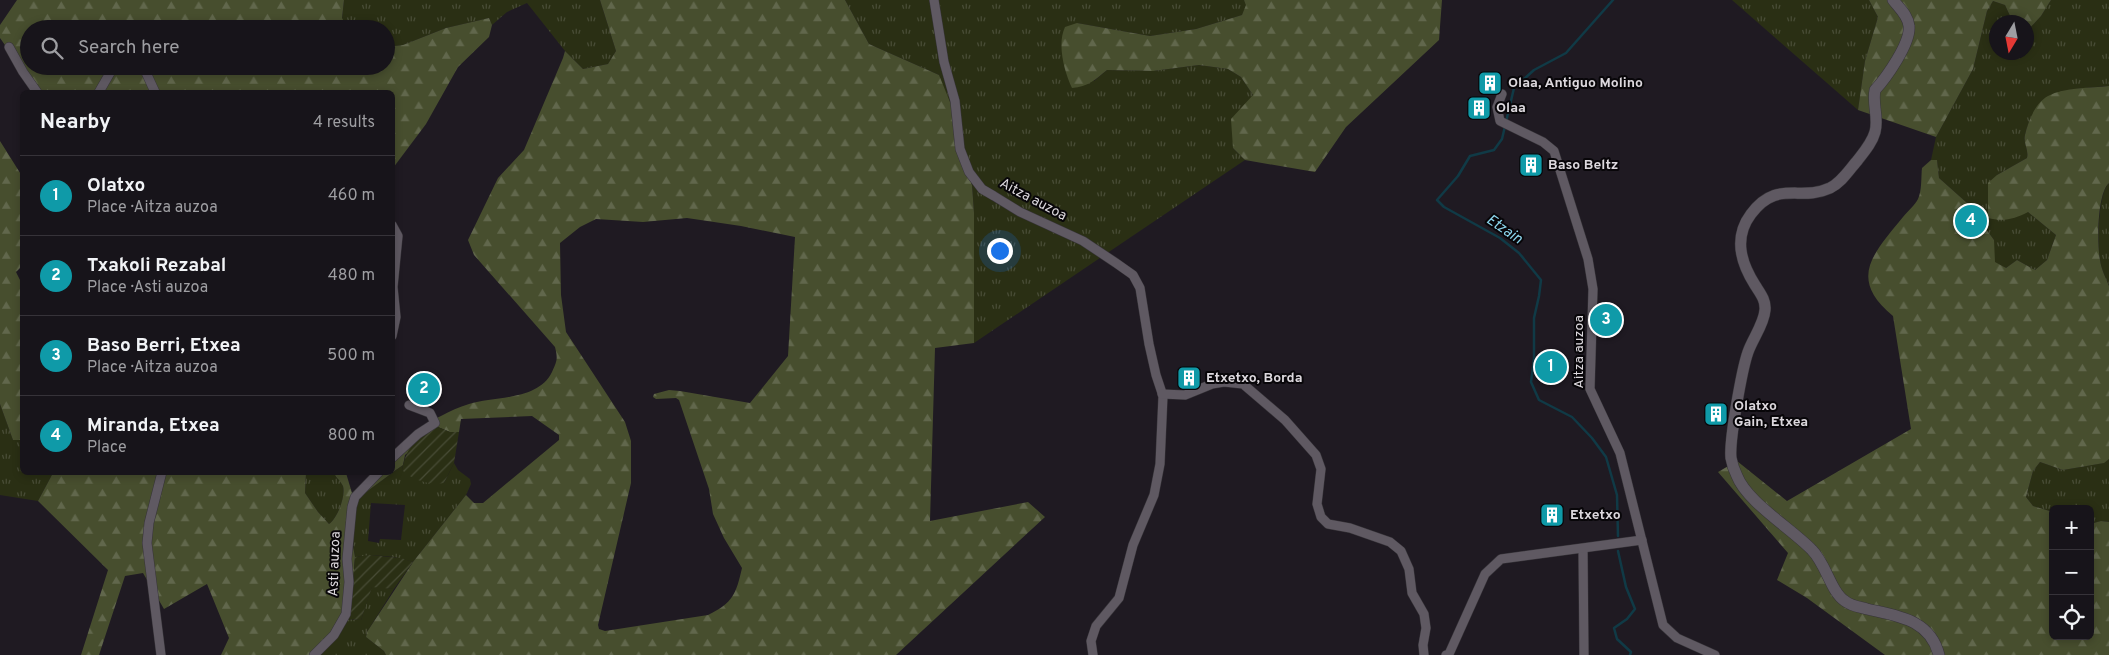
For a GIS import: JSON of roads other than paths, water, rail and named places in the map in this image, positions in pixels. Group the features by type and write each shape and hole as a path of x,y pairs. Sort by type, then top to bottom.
{"street":[{"name":"Aitza auzoa","path":"934,0 944,62 955,100 960,149 969,172 982,188 994,196 1020,212 1083,242 1133,275 1140,288 1149,344 1162,394 1160,464 1154,495 1133,545 1119,598 1096,626 1091,641 1093,655"},
{"path":"1893,0 1906,15 1910,26 1907,40 1875,90 1876,131 1870,144 1839,183 1830,189 1816,192 1788,192 1772,196 1758,205 1749,216 1744,228 1740,243 1741,256 1766,307 1764,317 1746,358 1731,456 1740,484 1749,495 1801,538 1823,564 1840,597 1847,603 1856,606 1909,618 1926,630 1939,655"},
{"path":"9,46 20,66"},
{"path":"25,75 36,90"},
{"path":"100,90 109,75"},
{"path":"147,75 154,90"},
{"name":"Aitza auzoa","path":"1502,94 1497,107 1500,122 1543,142 1554,151 1588,259 1593,289 1590,390 1620,453 1663,625 1677,638 1715,655"},
{"path":"395,230 398,236 395,267"},
{"path":"395,307 395,322"},
{"path":"1162,394 1185,395 1212,384 1224,382 1243,384 1285,420 1316,455 1320,469 1318,504 1321,517 1328,524 1350,528 1390,542 1401,551 1409,569 1412,593 1424,614 1426,628 1423,645 1424,655"},
{"path":"395,455 418,434 435,423 430,413 409,405"},
{"path":"161,475 149,523 147,543 161,655"},
{"name":"Asti auzoa","path":"314,655 334,635 346,614 352,507 356,497 376,475"},
{"path":"1446,655 1449,654 1485,574 1501,559 1642,540"},
{"path":"1583,549 1584,655"}],"waterway":[{"name":"Etzain","path":"1613,0 1566,53 1534,70 1514,88 1502,139 1494,150 1470,156 1458,176 1437,200 1444,207 1500,238 1519,253 1541,280 1534,318 1534,359 1531,382 1539,400 1572,417 1592,438 1606,457 1617,495 1618,536"},
{"name":"Etzain","path":"1618,551 1626,587 1635,609 1627,619 1614,628 1617,639 1631,652 1630,655"}],"place":[{"name":"Olaa, Antiguo Molino","path":"1490,83"},
{"name":"Olaa","path":"1479,108"},
{"name":"Baso Beltz","path":"1531,165"},
{"name":"Miranda, Etxea","path":"1971,221"},
{"name":"Baso Berri, Etxea","path":"1606,320"},
{"name":"Olatxo","path":"1551,367"},
{"name":"Etxetxo, Borda","path":"1189,378"},
{"name":"Txakoli Rezabal","path":"424,389"},
{"name":"Olatxo Gain, Etxea","path":"1716,414"},
{"name":"Etxetxo","path":"1552,515"}]}
